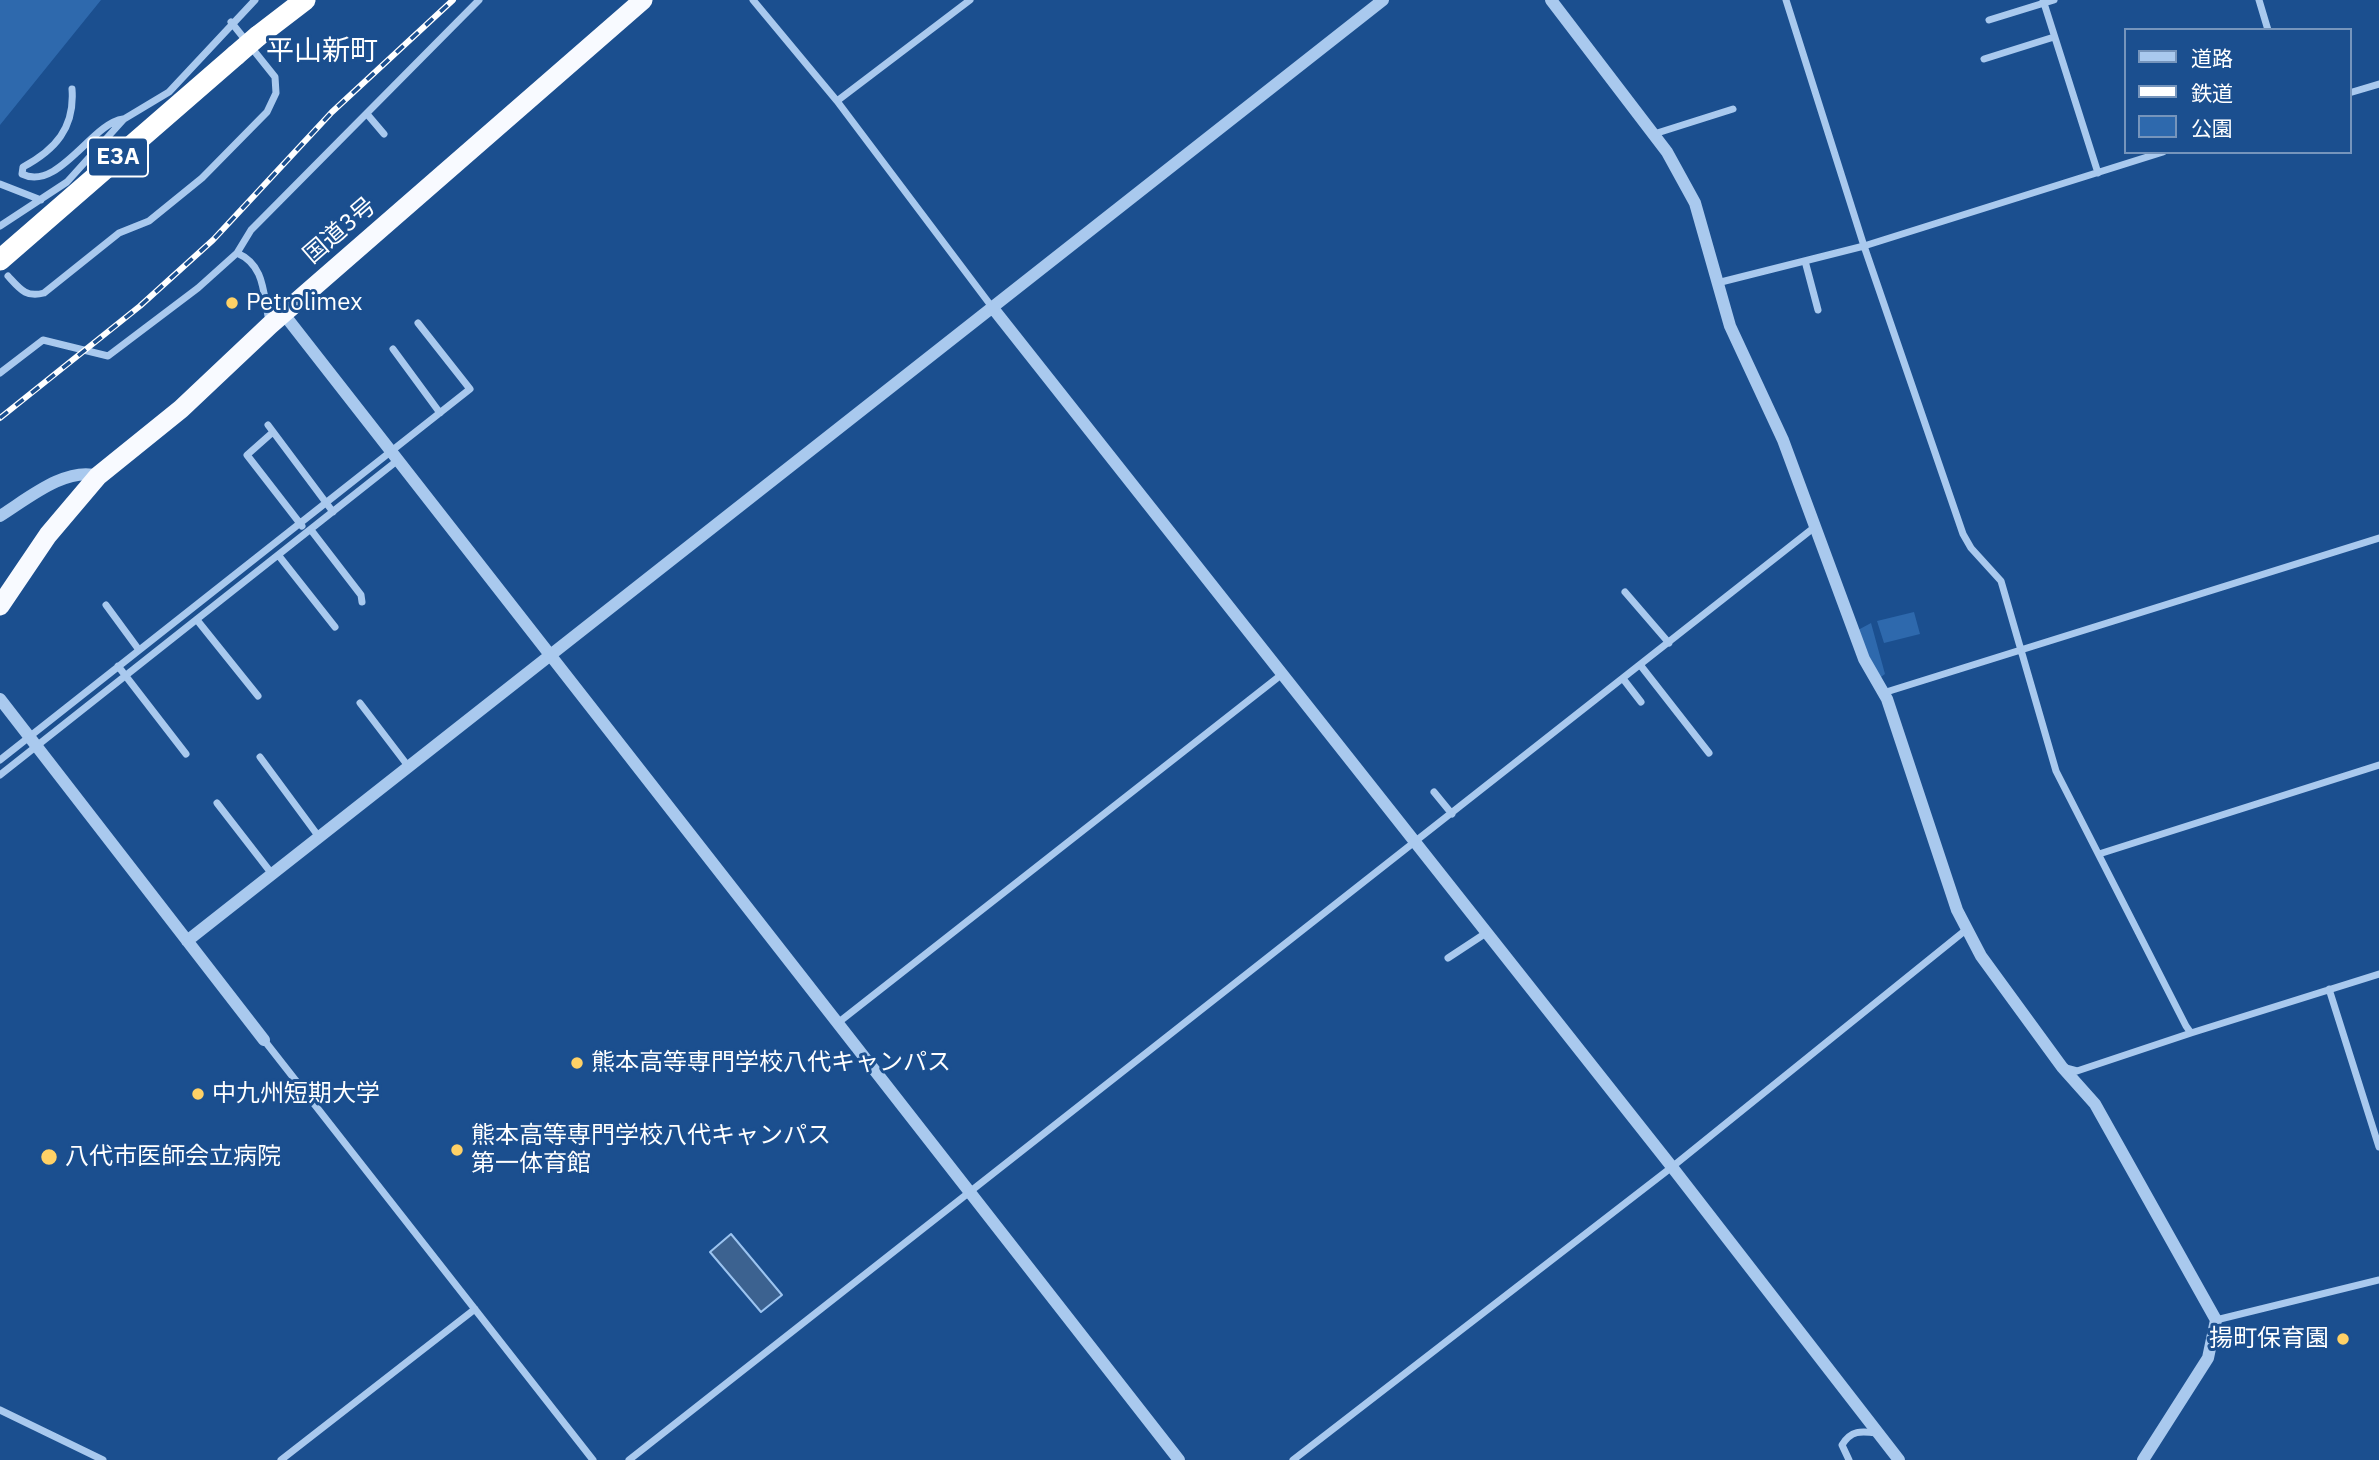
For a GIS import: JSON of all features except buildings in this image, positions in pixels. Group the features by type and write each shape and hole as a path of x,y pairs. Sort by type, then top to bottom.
{"highway":[{"name":"E3A","path":"4,268 299,0"},
{"name":"E3A","path":"258,36 305,0"},
{"name":"国道3号","path":"0,606 48,534 98,476 181,409 277,319 643,0"}],"street":[{"path":"72,89 72,111 61,137 46,154 23,167 22,174 40,175 57,169 105,125 124,119 169,92 231,22 255,0"},
{"path":"0,373 43,340 108,356 198,288 237,253 251,230 479,0"},
{"path":"753,0 837,101 992,307 1672,1167 1899,1460"},
{"path":"837,101 970,0"},
{"path":"187,941 1383,0"},
{"path":"1551,0 1654,134 1695,203 1730,326 1783,440 1864,659 1883,693 1910,760 1957,910 1966,929 1982,957 2062,1066 2095,1104 2216,1320 2208,1358 2143,1460"},
{"path":"1786,0 1864,246 1964,534 1971,548 2001,580 2056,771 2191,1033"},
{"path":"1989,20 2054,0"},
{"path":"2259,0 2267,28"},
{"path":"2043,2 2098,173"},
{"path":"4,268 26,294 33,296 44,293 119,233 149,221 202,178 267,112 276,93 275,77 231,22"},
{"path":"1984,59 2054,37"},
{"path":"2351,92 2379,84"},
{"path":"1654,134 1733,109"},
{"path":"368,114 384,134"},
{"path":"0,226 67,182 124,119"},
{"path":"1717,283 1864,246 2158,154"},
{"path":"0,184 41,200"},
{"path":"237,253 251,259 277,319 396,455 1179,1460"},
{"path":"1805,261 1818,310"},
{"path":"0,760 35,741 125,677 279,556 333,512 440,413 470,389 418,323"},
{"path":"393,349 440,413"},
{"path":"333,512 271,429 247,455 300,524 361,595 362,602"},
{"path":"0,775 118,666 326,502 396,455"},
{"path":"0,516 46,489 79,474 98,476"},
{"path":"629,1460 1416,844 1817,526"},
{"path":"1883,693 2379,538"},
{"path":"279,556 335,627"},
{"path":"1625,592 1669,643"},
{"path":"106,605 139,650"},
{"path":"197,620 258,696"},
{"path":"157,637 170,641"},
{"path":"118,666 186,754"},
{"path":"1641,666 1709,753"},
{"path":"839,1023 1281,675"},
{"path":"1624,680 1642,702"},
{"path":"0,699 593,1460"},
{"path":"360,703 408,766"},
{"path":"260,757 319,837"},
{"path":"2099,854 2379,765"},
{"path":"1434,792 1452,814"},
{"path":"216,803 272,874"},
{"path":"1293,1460 1672,1167 1966,929"},
{"path":"1448,958 1486,933"},
{"path":"2062,1066 2077,1070 2379,974"},
{"path":"2329,989 2379,1147"},
{"path":"2216,1320 2379,1280"},
{"path":"281,1460 475,1309"},
{"path":"0,1410 103,1460"},
{"path":"1849,1460 1842,1445 1848,1435 1860,1431 1878,1433"}],"green space":[{"path":"0,0 101,0 0,125"},
{"path":"1914,612 1920,634 1884,643 1877,621"},
{"path":"1871,623 1885,674 1881,677 1868,657 1858,630"}],"shaded area":[{"path":"731,1234 782,1295 761,1312 710,1252"}],"railway":[{"path":"0,418 140,306 213,240 332,112 453,0"}],"place":[{"name":"Petrolimex","path":"232,303"},
{"name":"熊本高等専門学校八代キャンパス","path":"577,1063"},
{"name":"中九州短期大学","path":"198,1094"},
{"name":"熊本高等専門学校八代キャンパス 第一体育館","path":"457,1150"},
{"name":"八代市医師会立病院","path":"49,1157"},
{"name":"揚町保育園","path":"2343,1339"}],"district":[{"name":"平山新町","path":"322,52"}]}
